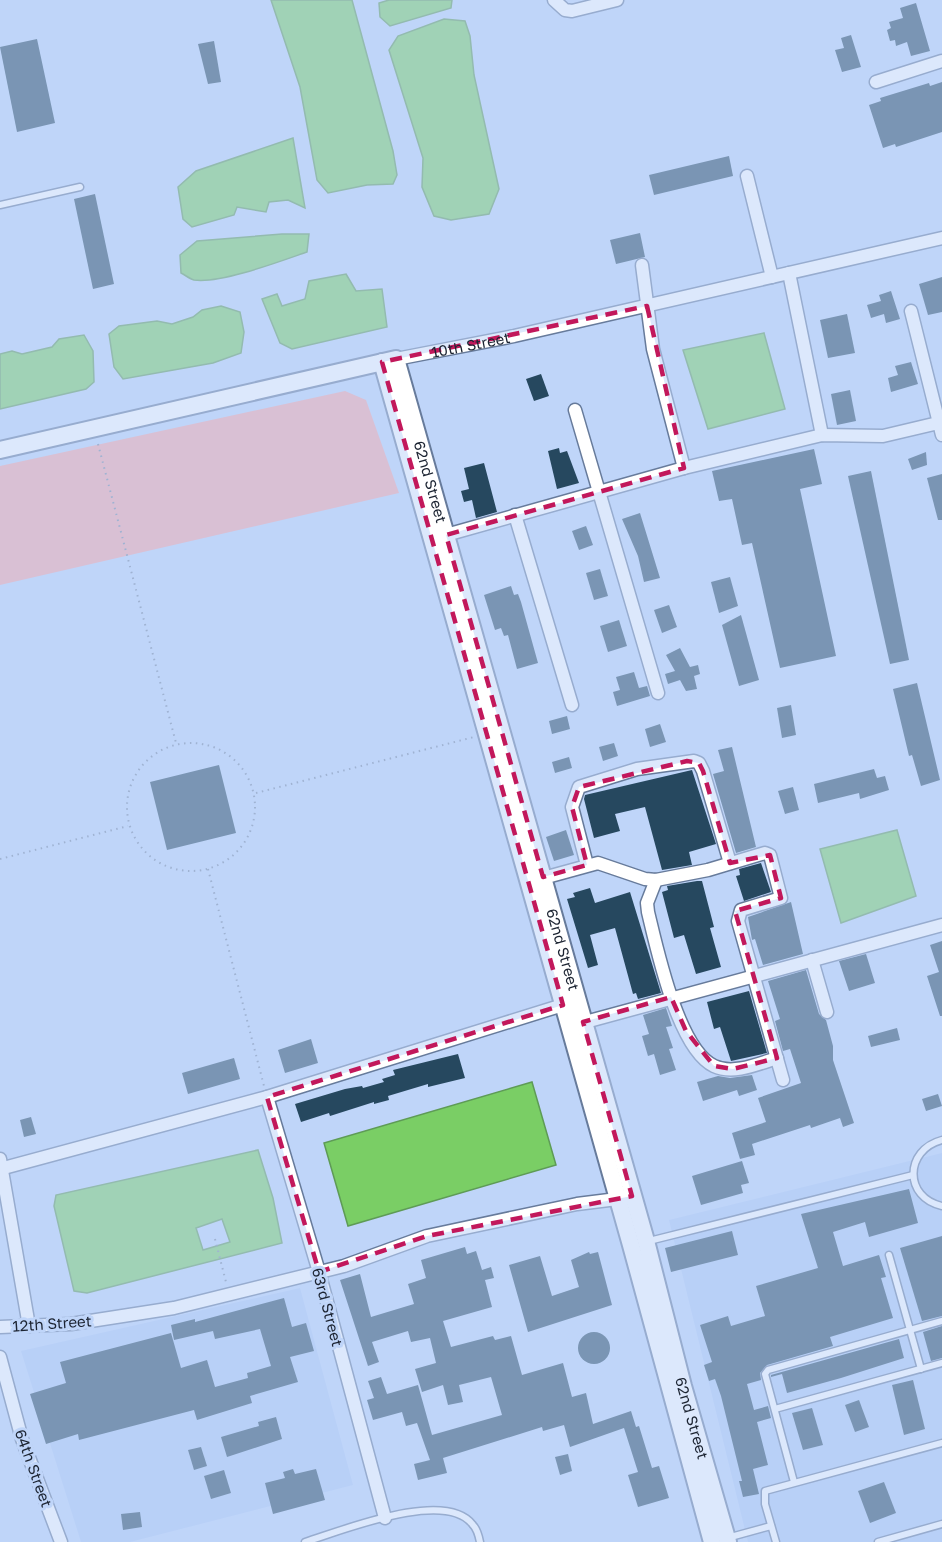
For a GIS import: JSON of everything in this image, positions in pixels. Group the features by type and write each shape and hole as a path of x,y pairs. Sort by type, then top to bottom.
{"main road":[{"name":"10th Street","path":"0,450 389,361"},
{"name":"62nd Street","path":"389,361 638,1243 717,1541"},
{"name":"62nd Street","path":"422,478 446,535 492,732"},
{"name":"62nd Street","path":"536,880 563,1005 576,1024"}],"street":[{"path":"554,0 565,10 572,11 617,0"},
{"path":"876,82 942,61"},
{"path":"747,176 772,277"},
{"name":"10th Street","path":"389,361 647,306 942,238"},
{"path":"642,265 653,350 684,468"},
{"path":"789,273 822,435"},
{"path":"911,311 942,435"},
{"path":"575,410 658,693"},
{"path":"446,535 684,468 822,435 883,436 940,422"},
{"path":"515,516 572,705"},
{"path":"586,865 572,807 579,787 638,769 694,761 699,763 703,771 730,863"},
{"path":"536,880 586,865 606,865 645,879 656,880 768,853 781,897 738,912 738,921 783,1080"},
{"path":"656,880 647,903 648,912 671,997 686,1031 704,1059 714,1066 733,1069 777,1058"},
{"path":"576,1024 942,925"},
{"path":"812,960 827,1012"},
{"path":"29,1326 1,1165 267,1097 563,1005"},
{"name":"63rd Street","path":"267,1097 319,1272 385,1518"},
{"name":"12th Street","path":"0,1327 105,1319 174,1308 319,1272 427,1236 577,1204 625,1198"},
{"name":"64th Street","path":"0,1358 22,1439 61,1542"}],"lane":[{"path":"0,205 80,187"},
{"path":"942,1140 930,1143 918,1154 913,1164 914,1182 928,1200 942,1206"},
{"path":"638,1243 913,1175"},
{"path":"889,1255 921,1369"},
{"path":"794,1482 765,1374 770,1368 942,1321"},
{"path":"775,1409 942,1363"},
{"path":"776,1542 764,1493 794,1482 942,1443"},
{"path":"305,1542 385,1518 437,1509 452,1511 473,1524 480,1542"},
{"path":"878,1542 942,1524"},
{"path":"717,1541 771,1526"}],"path":[{"path":"94,429 176,744"},
{"path":"254,793 492,732"},
{"path":"176,744 204,744 231,756 245,771 254,793 256,810 251,830 241,847 226,861 208,869 188,871 168,867 150,857 136,842 129,826 126,803 130,784 140,766 155,752 176,744"},
{"path":"0,860 129,826"},
{"path":"208,869 267,1097"},
{"path":"215,1239 229,1294"}],"highlighted area":[{"path":"647,306 684,468 446,535 543,877 587,865 572,807 579,787 687,761 699,763 703,771 730,863 770,855 781,898 735,911 777,1058 733,1069 714,1066 686,1031 671,997 583,1022 632,1196 427,1236 319,1272 267,1097 563,1005 382,362"}],"shaded area":[{"path":"271,0 352,0 393,151 397,175 393,184 367,185 328,193 317,180 300,87"},
{"path":"389,0 452,0 451,8 390,26 380,17 379,3"},
{"path":"444,19 465,21 470,36 474,75 499,189 489,214 451,220 434,216 422,187 423,158 389,50 398,36"},
{"path":"293,138 305,208 288,200 269,202 266,212 237,207 234,215 192,227 183,219 178,187 196,171"},
{"path":"309,234 307,252 219,279 194,280 181,273 180,255 197,241"},
{"path":"346,274 356,291 382,289 387,327 292,349 280,343 262,299 277,294 282,306 305,299 309,281"},
{"path":"221,306 240,312 244,332 241,353 213,363 123,379 114,367 109,334 119,326 157,321 172,324 193,317 202,310"},
{"path":"764,333 785,409 708,429 683,350"},
{"path":"84,335 93,351 94,382 86,389 0,409 0,354 12,351 22,354 52,347 59,339"},
{"path":"345,391 366,400 399,493 0,585 0,466"},
{"path":"897,830 916,896 841,923 820,849"},
{"path":"532,1082 556,1165 348,1226 324,1143"},
{"path":"258,1150 273,1198 282,1243 87,1293 74,1291 54,1206 56,1195","holes":["222,1219 230,1242 203,1250 196,1228"]},
{"path":"942,1153 942,1542 748,1542 669,1220"},
{"path":"300,1288 353,1485 130,1542 81,1542 21,1351"}],"building":[{"path":"916,3 930,51 911,56 907,42 896,46 895,40 890,41 887,30 891,28 889,22 903,18 900,8"},
{"path":"851,35 861,67 842,72 835,50 844,48 841,38"},
{"path":"37,39 55,123 17,132 0,47"},
{"path":"214,41 221,82 208,84 198,44"},
{"path":"942,82 942,132 896,147 895,144 883,148 869,105 881,101 880,98 929,83 930,86"},
{"path":"729,156 733,176 654,195 649,175"},
{"path":"95,194 114,284 93,289 74,199"},
{"path":"640,233 645,257 616,264 610,240"},
{"path":"942,277 942,312 928,315 919,284"},
{"path":"891,291 900,319 886,323 884,314 871,318 867,305 881,301 879,295"},
{"path":"847,314 855,353 828,358 820,320"},
{"path":"911,362 918,384 891,392 888,378 898,375 895,366"},
{"path":"541,374 549,396 534,401 526,379"},
{"path":"850,390 856,421 837,425 831,394"},
{"path":"559,448 560,453 567,451 579,483 557,489 548,451"},
{"path":"814,449 822,484 800,489 836,656 780,668 752,543 742,545 732,499 719,501 712,471"},
{"path":"926,452 927,465 912,470 908,459"},
{"path":"484,463 497,512 476,518 472,500 464,502 461,491 469,489 464,468"},
{"path":"871,471 909,660 890,664 848,476"},
{"path":"942,474 942,520 938,520 927,478"},
{"path":"640,513 660,578 644,582 638,556 622,519"},
{"path":"586,526 593,545 579,550 572,531"},
{"path":"600,569 608,596 594,600 586,573"},
{"path":"730,577 738,606 719,613 711,582"},
{"path":"511,586 514,595 518,594 521,602 538,663 517,669 508,635 504,636 501,628 495,630 484,595"},
{"path":"669,605 677,627 662,633 654,610"},
{"path":"741,615 759,680 739,686 722,625"},
{"path":"619,620 627,646 608,652 600,626"},
{"path":"680,648 690,667 698,665 700,674 694,676 697,689 686,691 680,680 668,684 665,674 675,671 666,655"},
{"path":"634,672 639,688 647,686 650,696 617,706 613,692 620,690 616,677"},
{"path":"917,683 940,780 921,786 912,755 909,756 893,689"},
{"path":"791,705 796,735 782,738 777,708"},
{"path":"567,716 570,729 552,734 549,721"},
{"path":"660,724 666,742 650,747 645,729"},
{"path":"614,743 618,756 603,761 599,747"},
{"path":"732,747 756,847 736,853 713,774 724,771 718,750"},
{"path":"569,757 572,768 555,773 552,762"},
{"path":"219,765 236,833 167,850 150,782"},
{"path":"874,769 877,778 885,776 889,790 860,799 859,793 818,803 814,784"},
{"path":"692,770 716,844 689,852 692,865 662,870 645,807 615,814 620,831 594,838 585,795"},
{"path":"793,787 799,810 785,814 778,791"},
{"path":"566,830 574,855 554,861 546,837"},
{"path":"761,863 771,892 744,901 736,876 740,875 739,869"},
{"path":"702,881 714,927 710,928 721,967 696,974 684,935 674,938 662,892 668,890 667,886"},
{"path":"590,888 595,903 630,892 661,993 638,999 636,993 633,994 615,928 590,935 598,965 588,968 567,899 575,897 573,893"},
{"path":"791,902 803,954 763,965 755,939 752,940 748,917"},
{"path":"942,941 942,1016 940,1016 927,976 939,972 930,945"},
{"path":"866,954 875,983 849,991 839,961"},
{"path":"806,970 819,1014 826,1020 833,1046 833,1060 854,1123 843,1127 840,1118 811,1128 810,1125 752,1144 755,1155 740,1159 732,1133 766,1122 758,1098 801,1083 790,1049 783,1051 775,1021 780,1019 768,981"},
{"path":"749,991 767,1053 731,1061 720,1027 714,1029 707,1002"},
{"path":"666,1008 672,1026 666,1027 673,1048 669,1049 676,1070 660,1075 654,1054 648,1056 642,1036 649,1034 643,1015"},
{"path":"897,1028 900,1040 871,1047 868,1036"},
{"path":"311,1039 318,1063 285,1073 278,1050"},
{"path":"458,1054 465,1078 428,1087 428,1084 388,1096 389,1100 374,1104 374,1102 330,1116 329,1113 301,1122 295,1104 345,1089 362,1086 363,1088 384,1082 382,1079 395,1075 393,1070"},
{"path":"234,1058 240,1079 188,1094 182,1073"},
{"path":"752,1075 757,1090 739,1096 737,1090 703,1101 697,1082 718,1076 730,1078"},
{"path":"938,1094 942,1106 926,1111 922,1099"},
{"path":"31,1117 36,1134 24,1137 20,1120"},
{"path":"742,1161 749,1183 741,1185 743,1193 701,1205 692,1176"},
{"path":"909,1189 918,1223 869,1237 865,1222 833,1232 843,1266 879,1255 886,1277 881,1278 893,1318 830,1337 833,1346 767,1365 760,1373 761,1380 747,1384 754,1410 768,1406 771,1418 757,1422 768,1465 753,1469 759,1494 743,1497 739,1481 742,1481 721,1396 715,1379 709,1381 704,1365 712,1362 700,1325 728,1316 731,1326 765,1316 756,1286 818,1268 801,1214"},
{"path":"732,1231 738,1255 671,1272 665,1248"},
{"path":"942,1236 942,1316 922,1321 900,1248"},
{"path":"465,1247 467,1254 476,1251 482,1270 491,1267 494,1278 485,1280 492,1307 443,1321 451,1347 493,1336 495,1340 511,1336 522,1375 563,1363 572,1397 586,1393 593,1424 631,1411 636,1427 639,1426 652,1468 659,1466 669,1498 638,1507 628,1475 638,1472 624,1428 570,1447 564,1425 543,1431 542,1427 443,1458 447,1473 418,1480 414,1464 430,1460 417,1423 406,1426 402,1412 373,1420 367,1400 374,1398 368,1381 381,1377 387,1394 418,1385 432,1435 502,1415 491,1377 459,1385 463,1402 448,1405 443,1385 422,1392 415,1369 436,1363 430,1338 411,1342 408,1331 372,1342 379,1362 368,1366 340,1280 360,1274 371,1317 414,1304 408,1284 426,1278 421,1260"},
{"path":"589,1252 590,1254 598,1252 612,1305 528,1332 509,1265 540,1256 552,1296 579,1287 571,1260"},
{"path":"284,1298 292,1327 306,1323 314,1351 290,1357 298,1382 250,1396 252,1403 197,1420 194,1410 79,1440 78,1434 46,1444 30,1394 66,1383 60,1362 171,1333 181,1368 207,1360 215,1387 248,1378 247,1373 271,1366 260,1329 215,1339 213,1331 174,1340 171,1325 195,1319 195,1322"},
{"path":"942,1326 942,1358 931,1361 923,1332"},
{"path":"594,1332 605,1337 610,1348 605,1359 594,1364 583,1359 578,1348 583,1337"},
{"path":"899,1339 904,1358 841,1378 787,1393 782,1374 771,1377 771,1375"},
{"path":"913,1380 925,1429 904,1435 892,1385"},
{"path":"859,1400 869,1427 855,1432 845,1405"},
{"path":"812,1408 823,1445 803,1450 792,1413"},
{"path":"276,1417 282,1439 227,1457 221,1437 259,1426 258,1422"},
{"path":"201,1447 207,1466 194,1470 188,1450"},
{"path":"568,1454 572,1471 560,1475 555,1457"},
{"path":"293,1469 295,1474 316,1469 325,1500 273,1514 265,1483 285,1478 283,1472"},
{"path":"224,1470 231,1493 211,1499 204,1476"},
{"path":"884,1482 896,1513 870,1523 858,1491"},
{"path":"140,1512 142,1527 123,1530 121,1514"}]}
